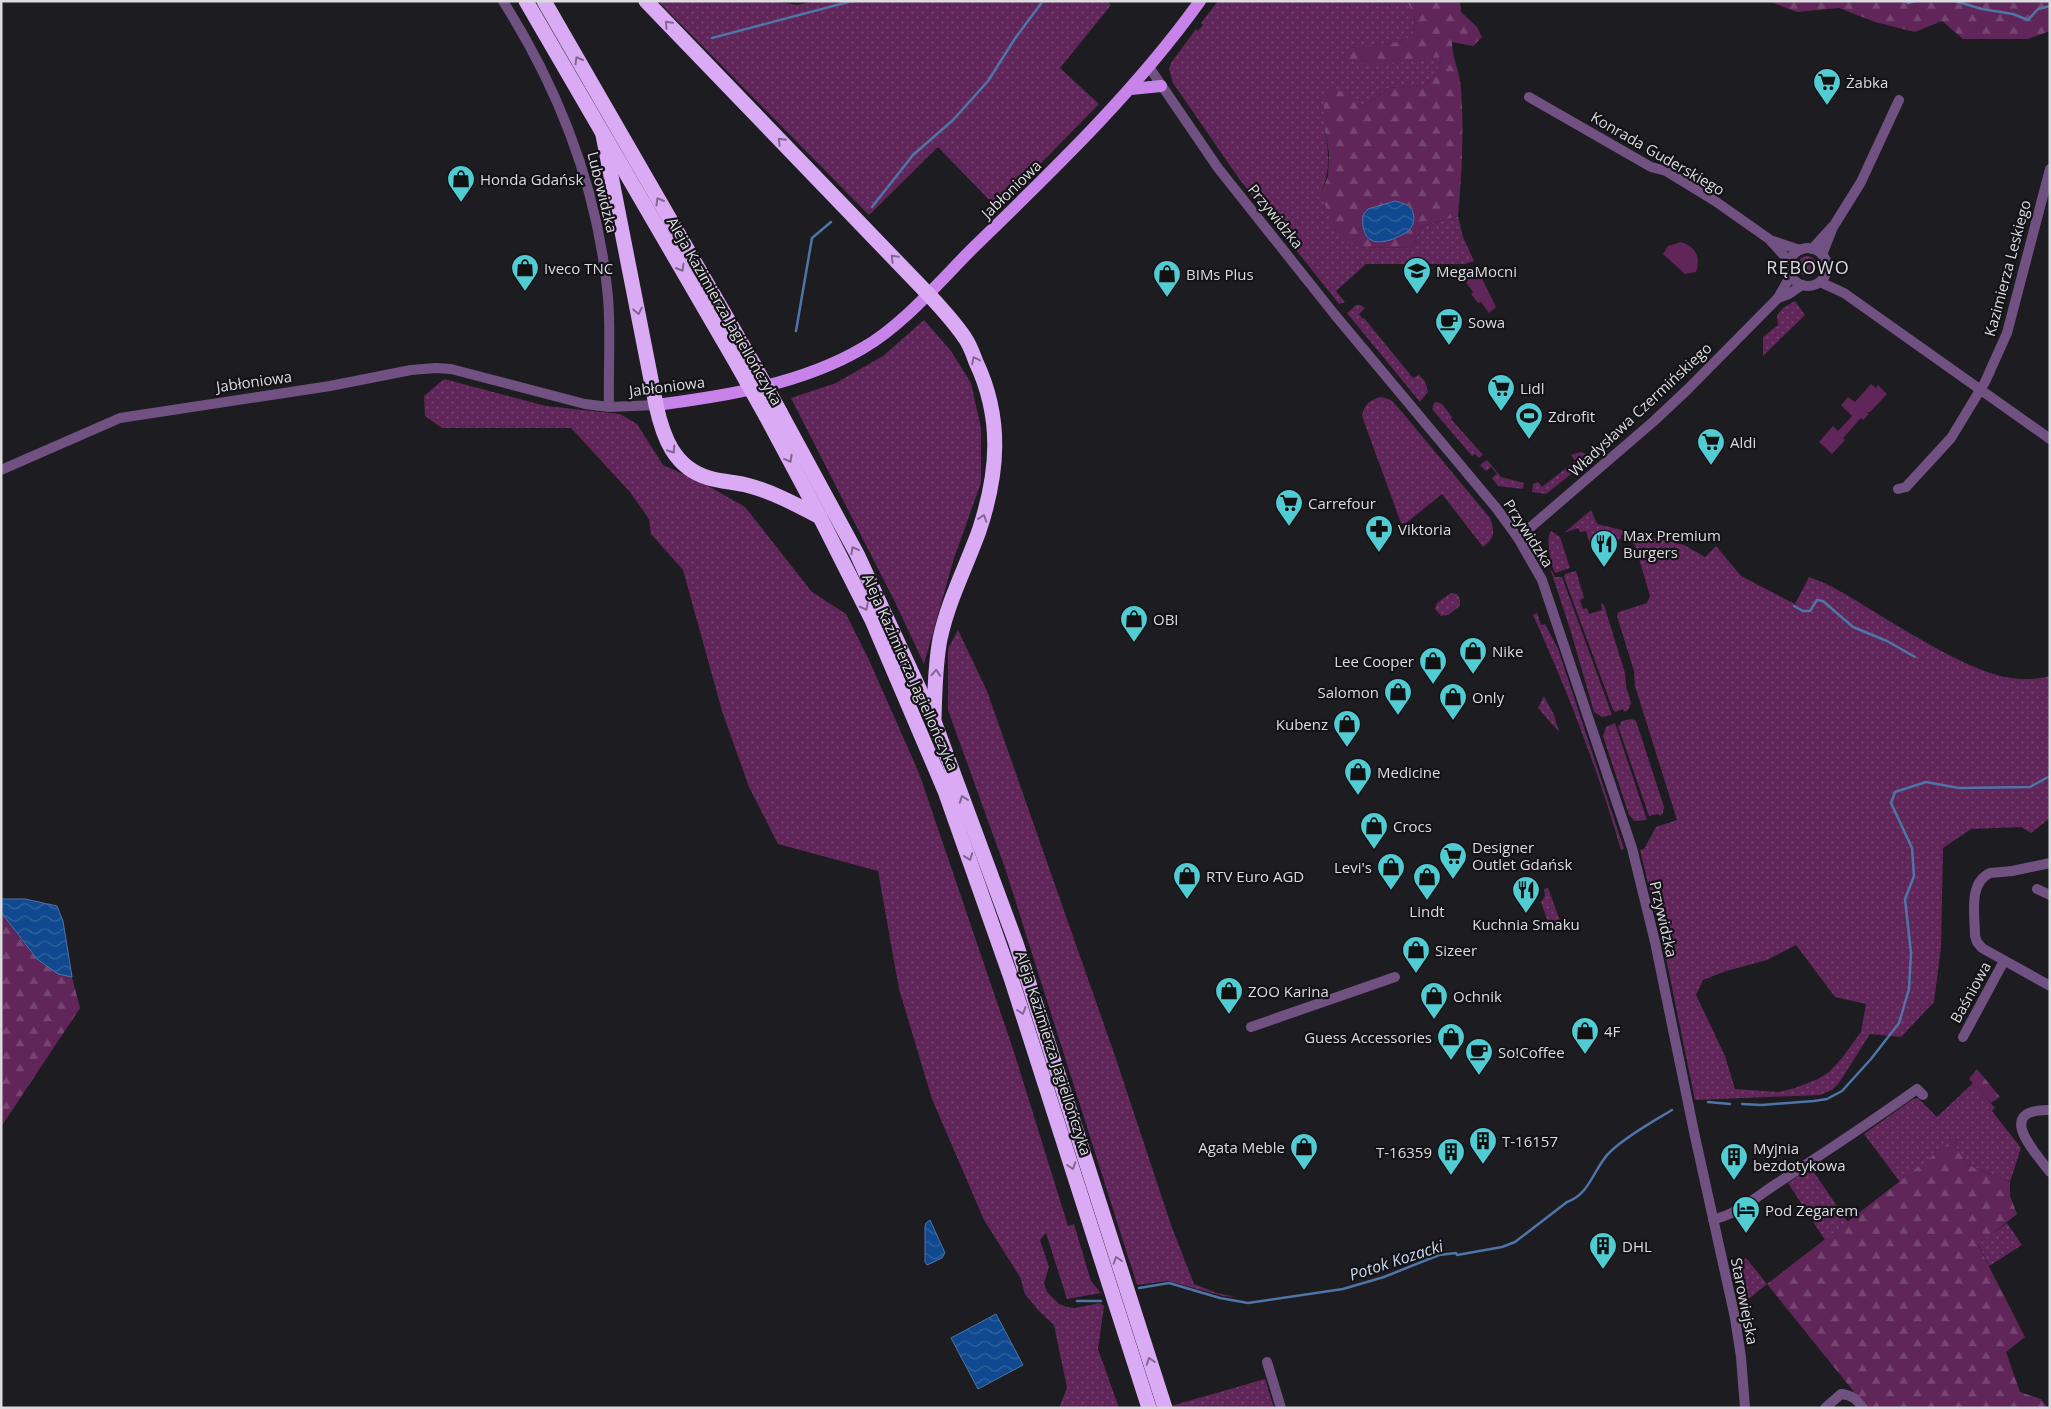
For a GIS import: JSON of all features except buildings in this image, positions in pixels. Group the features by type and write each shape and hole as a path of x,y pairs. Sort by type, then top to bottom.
{"highway":[{"name":"Aleja Kazimierza Jagiellończyka","path":"526,1 738,366 773,414 857,554 934,722 1016,943 1165,1408"},
{"name":"Aleja Kazimierza Jagiellończyka","path":"544,1 754,365 773,414 820,517 888,655 953,812 1012,978 1149,1408"},
{"path":"646,1 952,320 966,340 982,373 992,410 996,449 990,496 940,637 934,722"},
{"path":"603,135 656,405 662,430 670,449 680,462 694,472 708,478 773,493 820,517"}],"main road":[{"name":"Jabłoniowa","path":"656,405 721,395 782,381 821,368 865,347 897,323 1053,170 1131,89 1200,1"},
{"path":"1131,89 1161,86"}],"street":[{"name":"Lubowidzka","path":"504,1 541,68 563,113 581,161 588,187 599,239 608,298 610,407"},
{"name":"Przywidzka","path":"1149,67 1229,182 1518,538 1542,580 1632,848 1655,942 1690,1113"},
{"name":"Konrada Guderskiego","path":"1529,97 1651,167 1666,171 1715,201 1769,239 1790,262"},
{"path":"1822,255 1833,227 1861,182 1899,100"},
{"name":"Kazimierza Leskiego","path":"1898,489 1906,487 1951,438 1981,390 2007,333 2050,169"},
{"path":"1812,249 1833,227"},
{"name":"Konrada Guderskiego","path":"1769,239 1800,250"},
{"path":"1812,249 1822,255 1827,265 1827,271 1820,282 1808,286 1802,285 1791,274 1790,262 1800,250 1812,249"},
{"path":"1827,271 1844,293"},
{"name":"Władysława Czermińskiego","path":"1518,538 1654,421 1778,298 1791,274"},
{"path":"1820,282 1844,293 2050,440"},
{"name":"Władysława Czermińskiego","path":"1778,298 1789,294 1802,285"},
{"name":"Jabłoniowa","path":"1,470 120,418 330,386 411,370 451,369 572,402 610,407 656,405"},
{"name":"Baśniowa","path":"2050,863 2012,871 1990,873 1978,882 1975,936 1982,948 2050,986"},
{"path":"2037,888 2050,896"},
{"name":"Baśniowa","path":"1963,1037 2004,961"},
{"path":"1251,1027 1395,977"},
{"path":"1713,1219 1722,1218 1748,1203 1916,1089 1923,1095"},
{"path":"2050,1110 2030,1112 2020,1122 2022,1135 2050,1172"},
{"name":"Starowiejska","path":"1690,1113 1739,1342 1745,1408"},
{"path":"1267,1362 1281,1408"},
{"path":"1825,1408 1841,1394 1849,1395 1856,1399 1863,1408"}],"green space":[{"path":"658,1 772,1 798,5 812,1 1107,1 1111,5 1060,68 1099,104 997,208 938,147 869,215"},
{"path":"1218,1 1407,1 1415,19 1413,36 1397,42 1351,48 1427,58 1441,57 1437,73 1425,85 1388,88 1363,107 1324,127 1328,168 1321,194 1358,247 1412,248 1422,226 1458,216 1463,237 1474,261 1465,264 1366,264 1336,291 1345,302 1339,304 1240,180 1173,83 1169,69 1171,63 1196,29 1198,31 1203,25 1201,23"},
{"path":"1407,1 1460,1 1461,12 1477,27 1482,37 1473,46 1452,42 1460,82 1462,104 1461,184 1458,216 1422,226 1412,248 1358,247 1334,229 1321,194 1328,176 1329,153 1324,127 1324,93 1332,88 1349,94 1363,107 1388,88 1425,85 1437,73 1441,57 1382,64 1358,63 1345,60 1351,48 1397,42 1413,36 1415,19","holes":["1408,205 1413,211 1414,221 1372,241 1364,231"]},
{"path":"1768,1 2050,1 2050,31 2028,39 1963,39 1942,21 1915,32 1875,22 1839,8 1797,12"},
{"path":"1681,242 1696,253 1698,262 1696,272 1685,274 1663,254 1668,246"},
{"path":"1803,256 1811,256 1817,262 1817,270 1811,276 1803,276 1797,270 1797,262"},
{"path":"1476,266 1496,307 1489,313 1481,302 1478,303 1471,294 1473,292 1458,271"},
{"path":"1795,301 1805,315 1763,356 1763,337 1778,325 1777,315 1783,308"},
{"path":"1356,305 1365,308 1359,314 1413,378 1419,375 1425,381 1428,392 1420,402 1347,313"},
{"path":"924,320 951,351 971,383 981,428 981,483 954,558 924,664 895,602 791,398 836,383 883,356"},
{"path":"444,379 546,406 620,414 637,424 663,465 705,484 745,507 812,592 846,614 869,660 919,773 1014,1052 1068,1226 1074,1224 1091,1281 1101,1293 1067,1299 1046,1233 1040,1240 1049,1267 1044,1283 1047,1292 1059,1304 1067,1307 1075,1308 1100,1303 1104,1306 1098,1349 1119,1408 1059,1408 1067,1388 1054,1325 1025,1294 1020,1277 984,1220 932,1099 899,989 878,871 778,844 749,787 722,711 683,570 651,534 649,519 630,492 571,428 442,428 425,416 424,396"},
{"path":"1871,384 1876,388 1878,385 1887,394 1870,412 1867,412 1869,414 1863,420 1861,418 1832,454 1819,442 1833,426 1838,431 1852,416 1841,405 1848,397 1855,402"},
{"path":"1381,397 1391,400 1402,412 1490,518 1493,534 1490,541 1483,547 1442,494 1405,524 1401,523 1362,416 1368,404"},
{"path":"1434,403 1442,404 1452,417 1451,419 1483,455 1479,458 1475,454 1472,456 1432,409"},
{"path":"1580,452 1586,454 1586,462 1546,494 1532,492 1533,484 1538,482 1542,487 1575,461 1571,455"},
{"path":"1487,460 1501,477 1524,483 1523,489 1498,486 1492,478 1497,474 1491,467 1486,471 1480,465"},
{"path":"1591,510 1597,524 1684,545 1705,557 1716,546 1741,576 1795,604 1809,577 1842,592 1945,653 1970,665 2009,678 2036,679 2050,676 2050,818 2031,833 2021,827 1971,829 1943,848 1941,947 1934,1002 1901,1037 1870,1034 1839,1083 1832,1090 1820,1095 1695,1100 1665,953 1640,850 1644,849 1656,827 1677,820 1635,686 1634,671 1617,616 1619,612 1647,603 1650,596 1635,545 1627,539 1627,535 1621,535 1621,539 1615,541 1609,535 1591,541 1593,543 1590,544 1586,531 1580,532 1578,528 1564,533","holes":["1796,945 1835,997 1866,1004 1861,1032 1829,1072 1818,1079 1779,1092 1735,1089 1725,1056 1696,995 1703,980 1726,971 1767,960"]},
{"path":"1551,531 1560,537 1570,568 1555,573 1550,558 1549,534"},
{"path":"1550,568 1555,577 1562,577 1612,715 1602,717 1594,712"},
{"path":"1576,571 1584,598 1580,600 1583,609 1587,608 1589,614 1602,610 1601,603 1604,605 1625,673 1626,686 1631,703 1628,710 1624,712 1623,709 1615,712 1613,710 1564,577 1565,574"},
{"path":"1451,593 1457,594 1460,599 1460,606 1448,615 1441,616 1435,609 1437,603"},
{"path":"1537,613 1541,625 1545,624 1558,649 1624,849 1621,850 1582,731 1533,615"},
{"path":"958,630 987,691 1115,1056 1171,1225 1194,1284 1217,1293 1236,1297 1223,1296 1168,1281 1137,1285 1005,868 948,710 948,649"},
{"path":"1544,696 1554,715 1559,732 1538,708"},
{"path":"1630,719 1635,720 1637,724 1664,807 1663,813 1660,816 1658,814 1649,816 1618,726 1621,725 1620,722"},
{"path":"1615,723 1647,820 1635,821 1629,815 1603,736 1606,727"},
{"path":"1548,888 1560,921 1549,925 1541,902 1545,896 1544,889"},
{"path":"1,912 31,951 49,967 72,977 80,1008 1,1127"},
{"path":"1977,1069 2000,1097 1991,1103 1969,1079"},
{"path":"1973,1083 1995,1108 1992,1111 2021,1148 2010,1182 1968,1165 1956,1147 1957,1138 1900,1182 1864,1134 1913,1099 1918,1098 1937,1117"},
{"path":"1957,1137 1956,1147 1968,1165 2010,1182 2010,1196 2017,1214 1978,1245 2025,1337 2006,1352 2020,1392 2041,1399 2048,1408 1867,1408 1767,1284"},
{"path":"1811,1168 1848,1222 1825,1240 1788,1183"},
{"path":"2007,1223 2022,1245 1989,1266 1978,1244"},
{"path":"1746,1258 1767,1284 1744,1303 1736,1265"},
{"path":"1265,1379 1274,1408 1171,1408 1171,1406"}],"water":[{"path":"1395,201 1406,204 1412,209 1414,219 1410,229 1400,236 1385,241 1379,242 1369,239 1364,230 1363,215 1368,209"},
{"path":"1,899 25,899 57,906 63,921 72,977 58,974 37,959 1,912"},
{"path":"930,1220 945,1253 942,1258 927,1265 925,1262 925,1227 926,1223"},
{"path":"996,1314 1023,1365 978,1389 951,1338"}],"waterway":[{"path":"712,38 852,1"},
{"path":"872,207 913,155 953,120 988,81 1016,37 1043,1"},
{"path":"1905,1 1908,3 1916,1"},
{"path":"1955,1 1982,9 2013,14 2028,20 2038,9 2050,6"},
{"path":"796,331 812,238 831,222"},
{"path":"1794,606 1803,611 1810,611 1817,600 1823,601 1853,627 1887,641 1915,657"},
{"name":"Potok Kozacki","path":"1742,1104 1762,1105 1827,1099 1842,1091 1871,1059 1899,1023 1909,989 1911,953 1905,899 1914,876 1912,848 1891,803 1895,792 1926,782 1959,788 2030,787 2050,776"},
{"name":"Potok Kozacki","path":"1708,1102 1730,1104"},
{"name":"Potok Kozacki","path":"1139,1288 1169,1283 1220,1298 1248,1303 1343,1289 1384,1277 1439,1255 1456,1253 1457,1255 1502,1247 1515,1242 1567,1202 1582,1193 1600,1164 1611,1151 1632,1134 1672,1110"},
{"name":"Potok Kozacki","path":"1077,1301 1101,1301"}],"place":[{"name":"Żabka","path":"1827,106"},
{"name":"Honda Gdańsk","path":"461,203"},
{"name":"Iveco TNC","path":"525,292"},
{"name":"MegaMocni","path":"1417,295"},
{"name":"BIMs Plus","path":"1167,298"},
{"name":"Sowa","path":"1449,346"},
{"name":"Lidl","path":"1501,412"},
{"name":"Zdrofit","path":"1529,440"},
{"name":"Aldi","path":"1711,466"},
{"name":"Carrefour","path":"1289,527"},
{"name":"Viktoria","path":"1379,553"},
{"name":"Max Premium Burgers","path":"1604,568"},
{"name":"OBI","path":"1134,643"},
{"name":"Nike","path":"1473,675"},
{"name":"Lee Cooper","path":"1433,685"},
{"name":"Salomon","path":"1398,716"},
{"name":"Only","path":"1453,721"},
{"name":"Kubenz","path":"1347,748"},
{"name":"Medicine","path":"1358,796"},
{"name":"Crocs","path":"1374,850"},
{"name":"Designer Outlet Gdańsk","path":"1453,880"},
{"name":"Levi's","path":"1391,891"},
{"name":"RTV Euro AGD","path":"1187,900"},
{"name":"Lindt","path":"1427,901"},
{"name":"Kuchnia Smaku","path":"1526,914"},
{"name":"Sizeer","path":"1416,974"},
{"name":"ZOO Karina","path":"1229,1015"},
{"name":"Ochnik","path":"1434,1020"},
{"name":"4F","path":"1585,1055"},
{"name":"Guess Accessories","path":"1451,1061"},
{"name":"So!Coffee","path":"1479,1076"},
{"name":"T-16157","path":"1483,1165"},
{"name":"Agata Meble","path":"1304,1171"},
{"name":"T-16359","path":"1451,1176"},
{"name":"Myjnia bezdotykowa","path":"1734,1181"},
{"name":"Pod Zegarem","path":"1746,1234"},
{"name":"DHL","path":"1603,1270"}],"district":[{"name":"RĘBOWO","path":"1808,267"}]}
